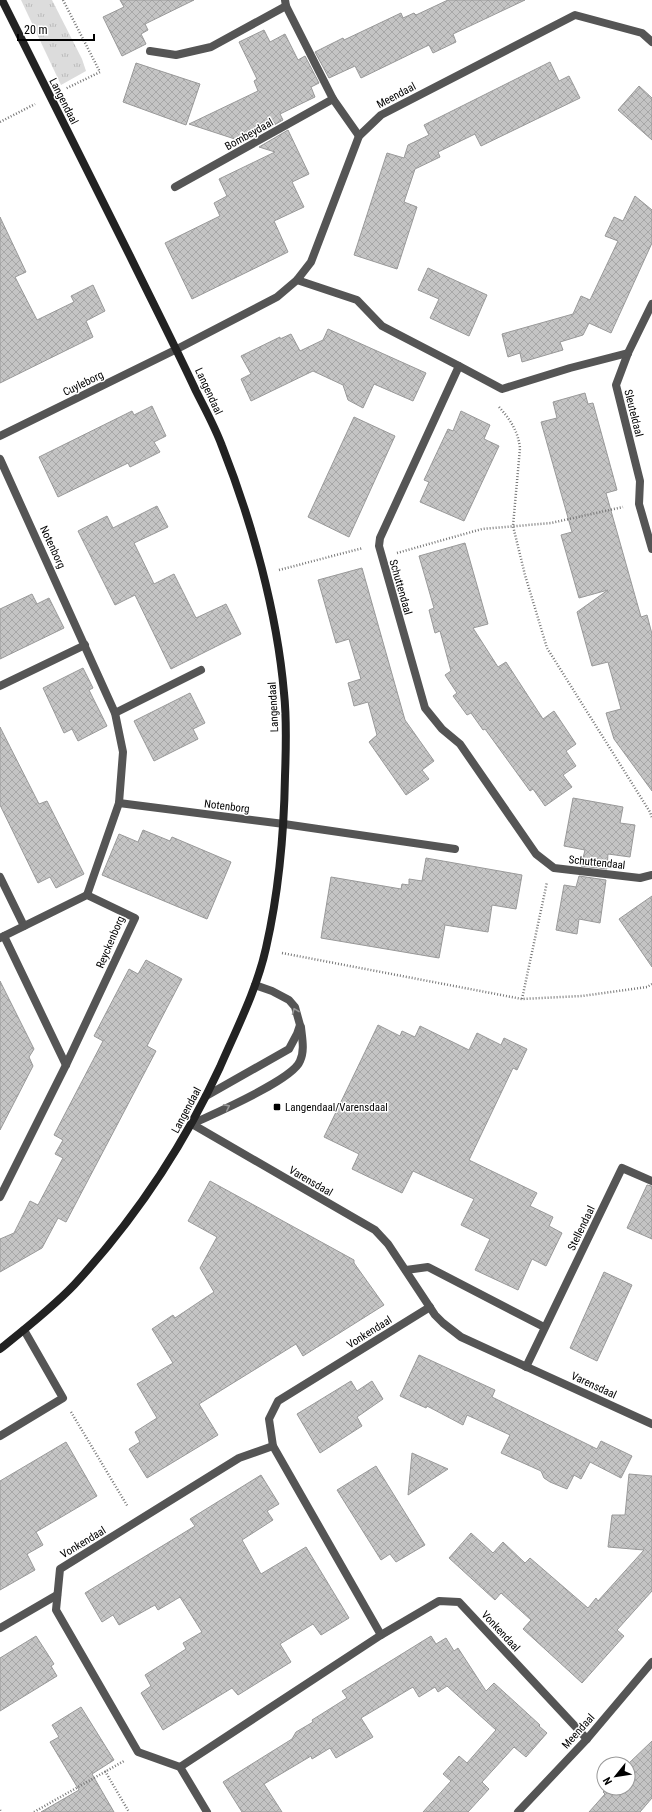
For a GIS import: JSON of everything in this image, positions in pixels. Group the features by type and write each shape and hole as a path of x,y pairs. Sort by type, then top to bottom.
{"street":[{"name":"Langendaal","path":"0,1349 24,1330 72,1287 104,1249 146,1197 192,1124 206,1096 255,985 266,950 277,890 284,824 286,758 284,696 278,648 263,574 239,493 221,443 177,349 2,0"},
{"path":"150,51 176,55 211,47 286,3 333,99 359,136"},
{"name":"Meendaal","path":"177,349 278,297 297,280 311,262 359,136 381,115 575,15 642,33 652,42"},
{"name":"Bombeydaal","path":"175,187 333,99"},
{"path":"297,280 357,300 382,326 502,389 570,368 628,353"},
{"name":"Sleuteldaal","path":"652,304 628,353 616,385 640,481 639,504 652,549"},
{"name":"Cuyleborg","path":"0,436 177,349"},
{"name":"Schuttendaal","path":"459,366 380,538 379,546 425,708 442,729 460,744 536,854 554,868 640,878 652,875"},
{"name":"Notenborg","path":"0,458 115,713 123,752 119,803 87,894"},
{"path":"0,686 85,645"},
{"path":"115,713 201,670"},
{"name":"Notenborg","path":"119,803 284,824"},
{"path":"284,824 455,849"},
{"path":"0,877 24,926"},
{"path":"66,1065 2,937 87,894"},
{"name":"Reyckenborg","path":"0,1197 66,1065 135,918 87,894"},
{"path":"192,1124 262,1090 294,1070 300,1062 303,1051 300,1025 294,1007 289,1000 272,991 255,985"},
{"path":"206,1096 290,1050 300,1025"},
{"name":"Varensdaal","path":"192,1124 375,1230 388,1244 430,1307 443,1323 461,1337 652,1424"},
{"name":"Stellendaal","path":"544,1327 622,1168 652,1181"},
{"path":"406,1270 428,1268 544,1327 526,1367"},
{"name":"Vonkendaal","path":"381,1635 273,1446 269,1419 278,1401 430,1307"},
{"path":"0,1436 63,1398 24,1330"},
{"name":"Vonkendaal","path":"138,1752 56,1610 60,1569 239,1458 273,1446"},
{"path":"0,1628 57,1595"},
{"name":"Vonkendaal","path":"180,1767 381,1635 439,1602 459,1602 586,1739"},
{"name":"Meendaal","path":"518,1812 586,1739 652,1662"},
{"path":"138,1752 180,1767 207,1812"}],"path":[{"path":"0,122 100,72 63,0"},
{"path":"489,382 496,403 514,425 519,438 520,448 513,526 525,575 547,648 650,812 652,818"},
{"path":"381,556 482,529 551,523 639,504"},
{"path":"263,574 368,546 379,546"},
{"path":"522,999 551,865"},
{"path":"266,950 522,999 582,996 647,987 652,984"},
{"path":"63,1398 137,1522"},
{"path":"34,1812 138,1752"},
{"path":"104,1772 129,1812"}],"green space":[{"path":"21,0 52,0 82,59 86,71 61,85"}],"building":[{"path":"120,0 194,0 145,24 148,30 141,34 146,44 122,56 103,17 124,7"},
{"path":"448,0 525,0 453,34 456,42 433,53 429,45 361,78 355,66 329,78 315,52 401,13 403,18 414,13 416,15"},
{"path":"264,30 270,42 285,34 298,60 305,56 319,83 311,87 315,97 280,114 283,120 244,142 189,124 258,91 254,81 257,79 239,42"},
{"path":"550,62 559,81 569,76 580,98 481,146 475,134 438,152 440,157 415,169 404,202 417,207 397,269 354,255 387,153 404,158 408,145 429,135 424,125"},
{"path":"136,63 200,84 186,125 123,102"},
{"path":"639,86 652,98 652,140 618,110"},
{"path":"288,130 309,174 292,182 304,207 274,221 288,252 192,299 165,243 220,216 214,203 227,196 219,179 275,152 259,147"},
{"path":"635,196 652,210 652,243 611,333 589,323 583,335 560,342 563,350 522,362 520,353 508,357 502,334 573,314 581,296 590,300 618,241 605,236 614,217 623,221"},
{"path":"0,217 26,272 15,277 37,320 74,302 71,296 93,285 105,311 86,321 93,337 0,383"},
{"path":"428,268 487,295 469,336 430,318 439,299 418,290"},
{"path":"328,329 426,373 413,401 374,384 363,408 348,400 343,385 313,371 251,401 241,379 251,374 241,356 280,337 280,339 291,334 300,351 323,340"},
{"path":"585,393 588,404 593,403 617,490 606,493 641,617 647,615 652,634 652,791 614,739 606,713 621,709 608,662 592,666 577,612 608,590 579,598 561,535 572,532 541,422 557,418 553,402"},
{"path":"152,406 166,436 154,442 160,452 130,467 128,463 58,497 39,457 132,411 134,415"},
{"path":"461,411 490,425 484,439 499,446 464,521 420,502 429,482 424,480 448,429 453,431"},
{"path":"354,417 395,436 349,537 308,517"},
{"path":"157,506 168,527 134,543 154,584 174,574 196,618 226,604 241,634 171,669 135,595 115,605 78,531 107,516 113,528"},
{"path":"465,543 488,624 473,628 498,667 506,662 543,719 554,711 576,744 566,751 576,766 563,775 572,787 545,806 533,789 530,791 485,729 483,730 471,713 467,715 453,696 457,693 445,675 451,671 440,631 435,633 429,610 434,608 419,556"},
{"path":"362,568 405,720 434,761 422,770 429,779 406,795 369,742 377,735 368,702 354,706 348,683 361,679 349,639 336,643 318,580"},
{"path":"32,594 37,604 49,598 64,628 0,659 0,609"},
{"path":"83,668 93,688 89,690 107,726 78,741 72,729 64,733 43,688"},
{"path":"190,693 205,723 193,729 198,739 154,761 134,721"},
{"path":"0,727 39,804 47,801 84,874 56,888 50,877 38,883 0,805"},
{"path":"573,798 623,807 620,823 635,825 630,857 608,854 607,869 581,866 585,850 564,846"},
{"path":"143,830 170,841 172,837 231,862 207,919 102,875 119,834 138,842"},
{"path":"426,858 522,875 516,909 492,905 488,932 445,925 439,958 321,938 331,877 401,889 402,884 409,885 409,879 422,881"},
{"path":"579,876 606,880 600,923 579,919 577,934 556,930 564,885 576,887"},
{"path":"652,896 652,967 619,919"},
{"path":"146,960 182,979 147,1046 156,1051 66,1222 58,1218 42,1248 0,1272 0,1239 14,1233 30,1201 38,1205 63,1158 55,1154 63,1140 54,1135 103,1041 94,1036 129,969 138,974"},
{"path":"0,981 34,1049 29,1057 33,1066 0,1130"},
{"path":"378,1025 400,1036 402,1031 415,1037 420,1026 469,1050 477,1033 501,1045 504,1038 527,1049 517,1070 513,1068 469,1160 537,1193 530,1206 553,1217 549,1226 562,1233 546,1266 532,1259 518,1290 475,1270 490,1239 461,1225 474,1199 413,1171 402,1193 352,1169 359,1154 324,1137"},
{"path":"210,1181 354,1260 354,1263 384,1305 303,1356 296,1344 199,1404 218,1435 147,1478 129,1449 140,1442 135,1432 157,1418 137,1384 173,1363 152,1329 173,1315 175,1318 214,1292 200,1268 217,1237 188,1221"},
{"path":"647,1185 652,1186 652,1239 627,1228"},
{"path":"604,1272 632,1285 597,1361 570,1348"},
{"path":"419,1355 495,1390 492,1397 597,1449 601,1441 632,1456 621,1478 590,1462 581,1479 574,1475 567,1489 544,1478 541,1471 501,1453 510,1435 467,1415 463,1425 427,1406 426,1408 400,1396"},
{"path":"351,1381 357,1391 372,1381 383,1399 357,1417 362,1426 320,1453 297,1414"},
{"path":"66,1442 97,1496 36,1532 43,1545 27,1554 35,1570 0,1590 0,1481"},
{"path":"412,1453 448,1469 408,1495"},
{"path":"376,1466 425,1545 396,1562 390,1554 381,1560 337,1490"},
{"path":"629,1474 652,1476 652,1591 617,1630 624,1636 582,1683 523,1629 531,1620 501,1593 495,1600 449,1558 471,1533 493,1553 503,1542 525,1563 530,1558 588,1608 596,1598 598,1601 644,1550 608,1547 612,1515 625,1515"},
{"path":"261,1475 279,1504 267,1511 273,1520 242,1540 261,1574 306,1547 349,1618 321,1635 313,1624 280,1644 291,1662 238,1695 232,1688 163,1730 141,1693 151,1686 145,1675 186,1649 183,1643 202,1632 180,1597 158,1610 155,1605 119,1625 113,1615 102,1622 85,1593 195,1526 190,1519"},
{"path":"36,1636 54,1664 51,1666 57,1676 0,1711 0,1658"},
{"path":"431,1636 436,1644 446,1638 454,1651 458,1648 486,1691 494,1683 547,1733 526,1757 514,1747 482,1782 489,1789 468,1812 423,1812 451,1781 443,1774 459,1756 467,1763 496,1730 447,1686 438,1692 435,1687 419,1697 413,1687 361,1718 373,1737 336,1758 330,1748 312,1759 311,1756 264,1784 282,1812 242,1812 223,1782 292,1739 296,1732 313,1722 312,1720 347,1698 342,1691"},
{"path":"81,1707 114,1760 92,1774 114,1812 41,1812 79,1790 50,1742 59,1737 52,1725"},
{"path":"652,1741 652,1798 640,1812 589,1812 603,1796 636,1796 636,1756"}],"place":[{"name":"Langendaal/Varensdaal","path":"277,1107"}]}
